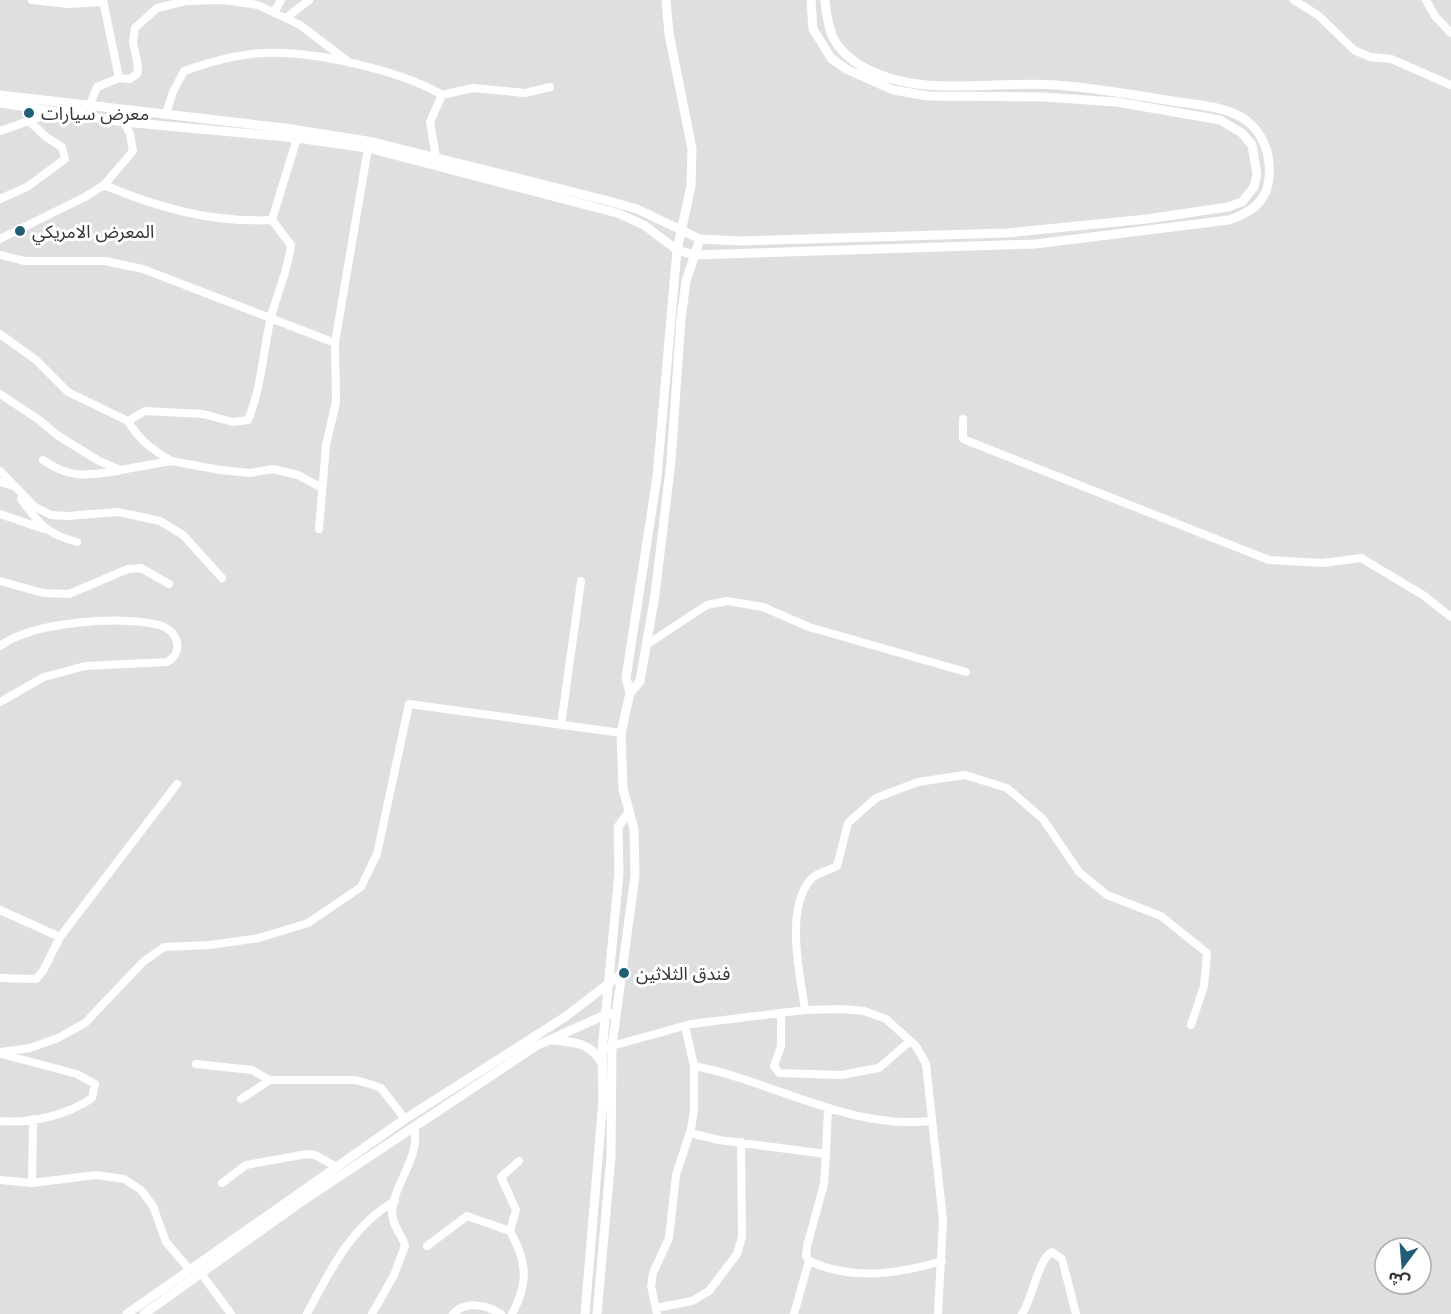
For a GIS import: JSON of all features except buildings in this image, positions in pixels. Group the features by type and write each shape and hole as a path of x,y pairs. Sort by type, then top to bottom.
{"street":[{"path":"32,0 68,4 103,1 119,78"},
{"path":"88,106 97,87 137,74 138,66 133,42 135,28 157,8 186,1 223,0 258,5 300,25 352,65"},
{"path":"274,13 281,0"},
{"path":"286,18 309,0"},
{"path":"630,693 626,678 657,477 677,250 691,186 692,149 666,0"},
{"path":"0,103 52,113 124,122 297,138 436,160 637,209 700,239 740,241 1019,232 1212,210 1242,202 1254,187 1257,174 1252,145 1242,133 1220,120 1118,102 1043,97 928,96 893,90 846,69 831,58 813,29 811,0"},
{"path":"0,94 285,128 373,142 617,213 644,225 677,250 694,255 1035,244 1229,220 1248,214 1265,195 1269,177 1268,154 1259,132 1245,119 1216,109 1055,84 928,84 897,79 864,67 844,52 830,35 825,0"},
{"path":"1294,0 1319,16 1354,50 1370,57 1390,59 1451,85"},
{"path":"1426,0 1435,16 1451,33"},
{"path":"166,114 173,92 184,71 217,60 264,53 307,55 352,65 418,81 442,95 473,88 525,93 550,87"},
{"path":"436,160 430,122 442,95"},
{"path":"0,131 52,113 88,106"},
{"path":"0,199 27,187 65,159 62,147 46,137 29,121"},
{"path":"0,239 85,197 104,185 132,151 130,134 124,122"},
{"path":"272,220 297,138"},
{"path":"319,529 326,445 336,402 335,344 368,148"},
{"path":"104,185 138,199 191,214 239,222 272,220"},
{"path":"128,421 145,411 204,414 233,422 248,420 257,399 270,320 289,266 291,245 272,220"},
{"path":"585,1314 602,1111 602,1051 621,974 635,875 634,829 628,813 621,766 621,733 630,693 640,681 646,645 671,461 681,319 686,281 700,239"},
{"path":"0,255 25,261 105,261 143,269 335,344"},
{"path":"0,334 36,360 68,392 128,421 136,435 149,447 171,461"},
{"path":"0,394 75,447 120,470"},
{"path":"963,419 963,439 1269,560 1323,563 1361,558 1423,595 1451,617"},
{"path":"43,460 73,475 90,476 171,461 250,473 273,469 298,475 322,488"},
{"path":"0,471 44,529"},
{"path":"0,483 12,485 35,507 51,515 118,512 160,521 183,535 222,578"},
{"path":"0,514 44,529 56,537 77,542"},
{"path":"0,581 43,593 69,594 128,569 141,568 150,571 169,584"},
{"path":"561,725 581,581"},
{"path":"646,645 707,604 727,601 763,607 809,627 966,672"},
{"path":"0,646 9,640 48,628 105,621 161,625 171,631 177,641 178,650 175,657 167,662 85,666 44,677 0,702"},
{"path":"0,1053 30,1048 58,1038 85,1023 136,969 164,947 209,945 259,938 308,923 361,887 377,854 409,704 621,733"},
{"path":"805,1010 796,923 798,900 813,877 837,866 848,823 876,798 918,782 965,775 1007,788 1043,819 1078,872 1107,895 1161,916 1207,953 1204,986 1191,1025"},
{"path":"0,978 36,978 43,971 60,937 177,784"},
{"path":"597,1314 610,1156 613,1085 609,980 619,873 618,827 628,813"},
{"path":"0,910 60,937"},
{"path":"127,1314 335,1166 565,1017 609,980 621,974"},
{"path":"602,1051 612,1046 685,1026 805,1010 864,1011 886,1019 910,1041 926,1064 943,1220 938,1314"},
{"path":"781,1013 781,1046 774,1066 779,1074 841,1075 879,1068 910,1041"},
{"path":"144,1314 200,1272 549,1039 611,1014"},
{"path":"685,1026 694,1066 694,1110 690,1133 676,1175 669,1238 653,1273 651,1286 656,1311 692,1301 709,1291 737,1254 742,1237 741,1142"},
{"path":"549,1039 577,1042 588,1047 602,1065"},
{"path":"0,1053 77,1074 95,1084 92,1098 77,1108 33,1119 0,1121"},
{"path":"196,1064 252,1070 270,1080 355,1080 381,1088 405,1119"},
{"path":"694,1066 724,1073 828,1108 901,1122 931,1121"},
{"path":"241,1099 270,1080"},
{"path":"828,1108 824,1184 807,1246 806,1256 809,1261 851,1274 881,1274 910,1270 942,1261"},
{"path":"32,1183 33,1119"},
{"path":"372,1314 394,1275 405,1246 393,1222 394,1202 413,1153 414,1127"},
{"path":"690,1133 826,1154"},
{"path":"222,1183 246,1165 307,1154 315,1155 335,1166"},
{"path":"512,1314 522,1296 524,1261 510,1231 516,1210 501,1177 519,1161"},
{"path":"0,1180 32,1183 96,1175 124,1179 141,1190 153,1206 166,1242 189,1269"},
{"path":"307,1314 329,1272 363,1225 379,1210 394,1202"},
{"path":"427,1246 467,1216 510,1231"},
{"path":"1022,1314 1028,1306 1044,1260 1052,1252 1062,1259 1076,1314"},
{"path":"794,1314 809,1261"},
{"path":"200,1272 231,1314"},
{"path":"453,1314 466,1305 479,1306 501,1314"}],"place":[{"name":"معرض سيارات","path":"29,113"},
{"name":"المعرض الامريكي","path":"20,231"},
{"name":"فندق الثلاثين","path":"624,973"}]}
